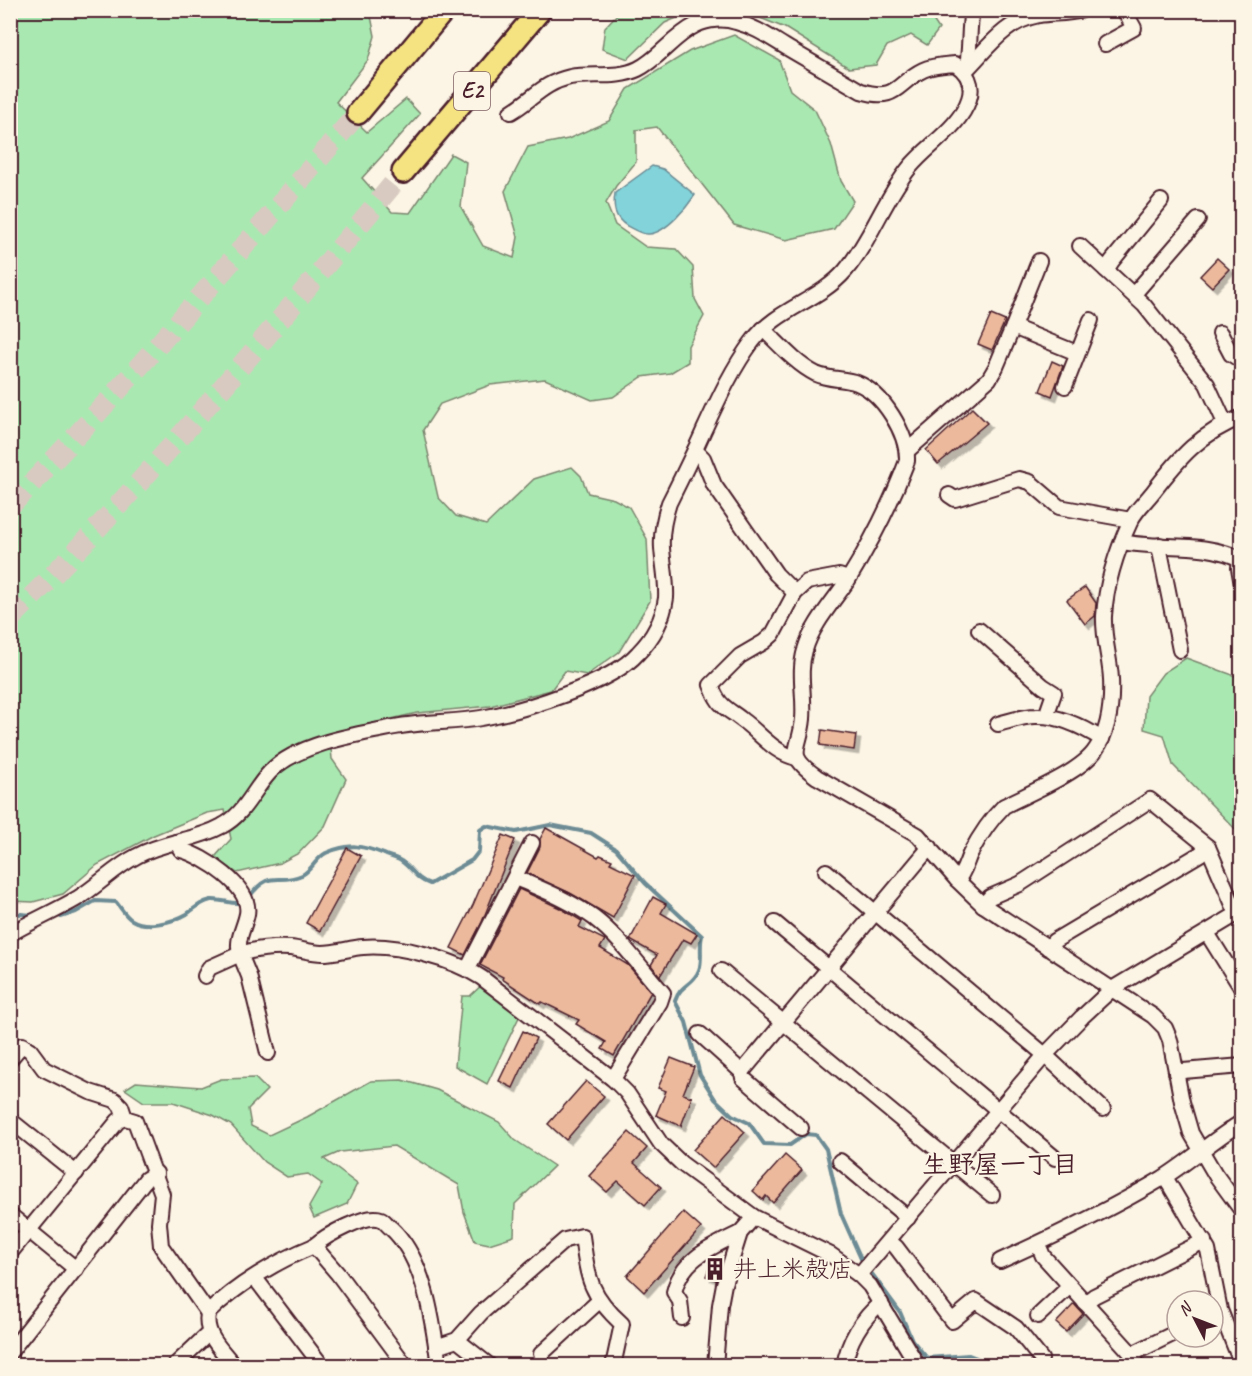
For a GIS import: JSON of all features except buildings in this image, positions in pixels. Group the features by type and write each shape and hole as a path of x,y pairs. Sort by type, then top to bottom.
{"highway":[{"path":"358,113 444,10"},
{"name":"E2","path":"403,172 540,10"}],"street":[{"path":"965,71 970,55 972,10"},
{"path":"965,71 999,34 1017,21 1038,15 1082,10"},
{"path":"1105,44 1134,28 1124,10"},
{"path":"10,934 80,897 137,856 162,845 205,835 225,825 237,815 268,774 279,763 297,752 318,744 397,726 501,714 605,678 625,667 656,631 662,615 666,596 662,544 664,520 669,503 718,398 749,346 763,330 778,316 832,283 845,271 864,244 893,190 912,165 962,113 969,97 970,84 965,71 955,64 932,66 920,71 901,87 888,94 876,96 861,91 756,29 735,21 716,19 698,24 678,35 638,69 622,74 570,77 551,83 511,112"},
{"path":"1107,270 1161,201"},
{"path":"1134,294 1198,220"},
{"path":"1080,246 1134,294 1207,384 1225,423"},
{"path":"907,451 989,379 1013,327 1039,261"},
{"path":"1065,386 1091,320"},
{"path":"1013,327 1077,353"},
{"path":"763,330 817,374 860,384 878,397 888,409 907,451 907,461 878,531 814,630 805,650 801,671 803,719 797,758 801,766 918,835 957,880 983,905 1153,1016 1165,1028 1170,1040 1191,1133 1242,1211"},
{"path":"1220,333 1231,354 1242,361"},
{"path":"957,880 995,814 1004,806 1078,767 1094,753 1102,739 1110,704 1111,679 1104,617 1113,567 1131,520 1178,459 1200,439 1225,423 1242,417"},
{"path":"695,450 703,458 714,485 776,574 795,593"},
{"path":"949,495 955,499 964,497 1019,479 1030,482 1059,507 1131,520"},
{"path":"1122,542 1188,545 1228,552 1241,559 1239,568 1242,585"},
{"path":"1160,545 1180,650"},
{"path":"797,758 790,757 762,738 743,720 731,713 717,699 711,685 740,656 773,634 795,593 807,582 839,576 848,579"},
{"path":"979,630 1054,693 1046,716"},
{"path":"998,724 1034,716 1046,716 1074,724 1102,739"},
{"path":"859,1275 1045,1055 1112,989 1237,914 1208,847 1150,800 1020,884 990,897 983,905"},
{"path":"176,842 181,850 192,852 233,881 244,895 248,912 237,944 249,976 268,1053"},
{"path":"468,969 532,843"},
{"path":"741,1072 930,847"},
{"path":"1048,948 1054,941 1200,854 1208,847"},
{"path":"826,871 1045,1055 1103,1109"},
{"path":"516,878 569,902 595,919 663,993 660,1002 612,1079"},
{"path":"775,923 1055,1158"},
{"path":"1207,933 1242,989"},
{"path":"204,976 209,968 247,951 290,948 323,953 364,946 428,955 468,969 612,1079 627,1093 661,1144 682,1164 754,1217 831,1255 859,1275 870,1286 918,1365"},
{"path":"721,971 992,1195"},
{"path":"700,1034 741,1072 742,1078 801,1128"},
{"path":"10,1059 22,1045 30,1050 44,1069 90,1092 114,1100 121,1106 125,1118"},
{"path":"1176,1073 1242,1066"},
{"path":"10,1253 117,1121 125,1118 135,1120 162,1194 159,1223 161,1246 208,1313"},
{"path":"10,1120 76,1173"},
{"path":"1000,1261 1038,1244 1165,1176 1242,1122"},
{"path":"840,1161 908,1218"},
{"path":"10,1352 146,1179 156,1173"},
{"path":"1165,1176 1204,1241 1212,1265 1214,1289"},
{"path":"10,1215 76,1269"},
{"path":"682,1317 680,1302 674,1292 689,1264 698,1254 740,1233 754,1217"},
{"path":"234,1365 209,1334 206,1326 208,1313 218,1303 298,1252 314,1246 339,1230 369,1218 381,1219 401,1237 409,1249 423,1287 439,1365"},
{"path":"715,1365 720,1305 740,1233"},
{"path":"436,1347 457,1340 481,1313 565,1240 582,1236 589,1280 599,1301 622,1324 613,1365"},
{"path":"889,1240 952,1321 976,1301 1016,1328 1041,1359"},
{"path":"1086,1303 1094,1296 1204,1241"},
{"path":"1038,1244 1044,1256 1135,1360 1165,1340"},
{"path":"314,1246 338,1274 406,1365"},
{"path":"255,1278 322,1365"},
{"path":"1038,1316 1070,1286"},
{"path":"541,1354 599,1301"},
{"path":"844,1365 847,1348 871,1311 881,1303"},
{"path":"1225,1330 1242,1365"},
{"path":"174,1365 209,1334"},
{"path":"457,1340 490,1365"}],"green space":[{"path":"11,11 370,11 375,36 368,60 336,102 367,132 406,99 420,114 362,178 392,212 410,213 451,154 466,162 461,207 483,246 514,258 518,237 505,191 528,147 568,139 609,121 628,89 690,51 734,35 779,60 790,90 815,110 831,144 841,181 853,201 834,229 786,240 734,225 657,127 636,130 636,162 616,186 606,203 615,225 646,247 676,249 693,267 695,299 704,316 688,346 688,362 670,373 642,377 613,397 592,400 545,379 490,385 440,404 423,430 438,497 456,516 486,525 534,479 572,467 581,476 588,493 614,499 629,507 647,539 650,601 619,652 587,675 565,671 551,690 490,706 417,713 348,729 330,737 332,759 346,779 325,826 299,853 280,863 237,873 215,857 231,839 225,810 207,813 154,835 97,865 63,894 33,902 11,901"},
{"path":"620,11 693,11 665,23 628,59 602,49 605,27"},
{"path":"743,11 927,11 939,29 927,45 911,35 887,46 876,65 849,68 785,28"},
{"path":"1186,658 1241,678 1241,835 1173,765 1164,735 1144,729 1146,696 1163,673"},
{"path":"484,983 521,1013 487,1084 455,1066 462,996 470,996"},
{"path":"255,1078 267,1090 248,1109 251,1126 269,1135 307,1117 371,1081 402,1080 437,1090 499,1122 515,1140 554,1166 515,1204 514,1236 489,1244 475,1241 464,1212 459,1185 394,1146 340,1152 324,1159 357,1184 347,1204 314,1218 309,1207 322,1184 308,1174 287,1177 264,1162 231,1125 213,1115 173,1102 144,1102 125,1089 136,1082 201,1087 221,1079"}],"water":[{"path":"652,166 663,169 695,195 669,224 656,233 646,234 634,230 619,219 615,212 614,198 615,193"}],"waterway":[{"path":"250,896 263,882 302,875 323,855 342,848 362,847 398,859 430,884 472,860 479,851 480,830 486,826 516,832 550,825 591,833 616,849 645,883 702,936 699,970 694,979 680,991 675,1001 686,1022 700,1075 715,1099 732,1115 749,1123 764,1144 790,1145 806,1134 816,1135 826,1149 841,1214 862,1261"},
{"path":"61,917 76,912 95,901 116,902 132,920 152,924 181,917 211,900 239,903"},
{"path":"10,913 32,915"},
{"path":"872,1274 900,1312 912,1340 927,1358 969,1355 977,1358 984,1366"}],"tunnel":[{"path":"10,506 144,361 358,113"},
{"path":"10,619 163,456 403,172"}],"place":[{"name":"井上米殻店","path":"715,1269"}],"district":[{"name":"生野屋一丁目","path":"1000,1164"}]}
